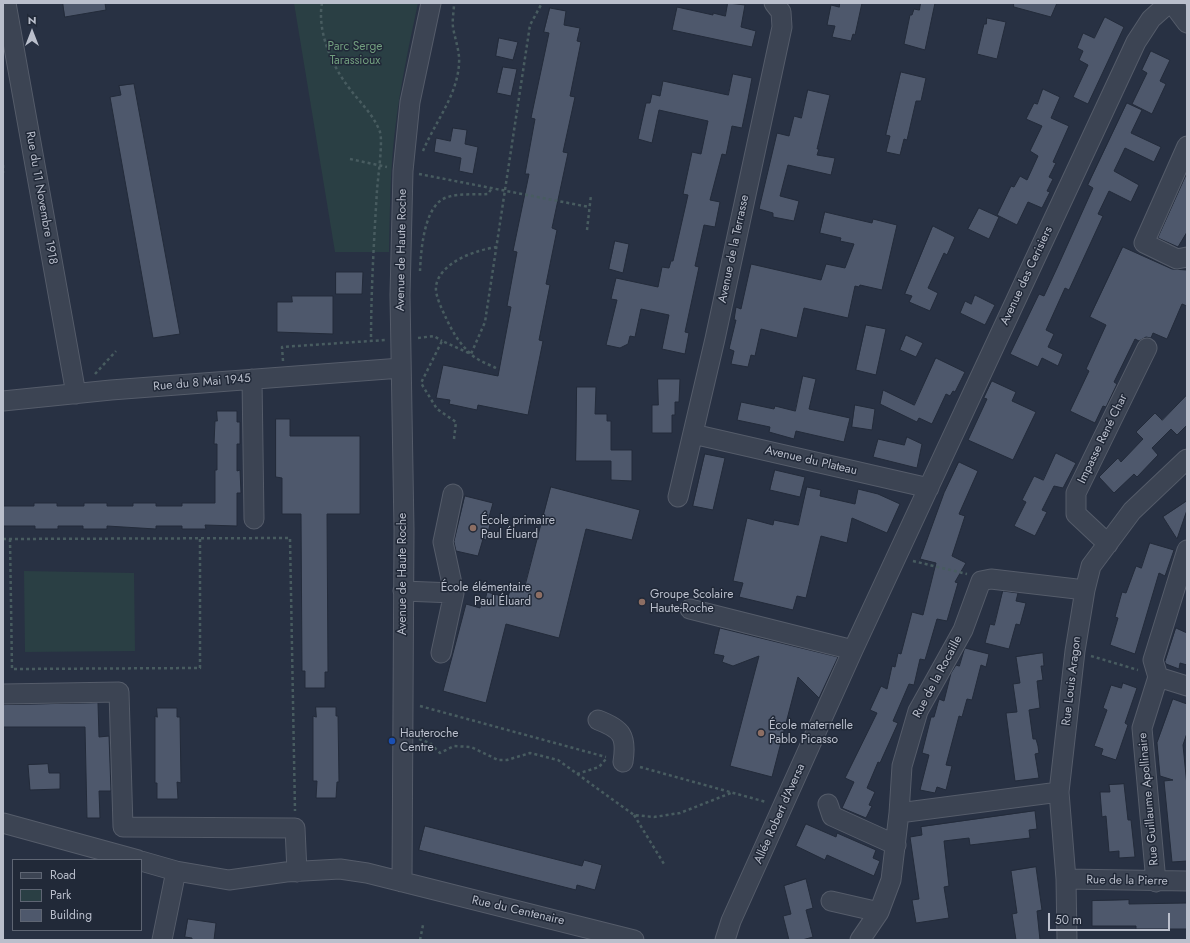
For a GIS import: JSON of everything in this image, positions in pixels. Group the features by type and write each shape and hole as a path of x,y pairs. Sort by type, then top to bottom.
{"street":[{"name":"Rue du 11 Novembre 1918","path":"6,3 75,386"},
{"name":"Avenue de Haute Roche","path":"402,882 403,591 402,368 400,295 414,173 410,102 431,3"},
{"name":"Avenue de la Terrasse","path":"678,497 694,434 782,27 781,12 774,3"},
{"name":"Avenue des Cerisiers","path":"903,559 929,488 944,453 1136,42 1151,19 1178,9"},
{"path":"1187,146 1144,243 1177,259 1187,257"},
{"name":"Impasse René Char","path":"1108,544 1076,514 1076,493 1147,348"},
{"name":"Rue du 8 Mai 1945","path":"3,401 75,386 252,379 402,368"},
{"path":"252,379 254,519"},
{"name":"Avenue du Plateau","path":"694,434 929,488"},
{"name":"Rue Louis Aragon","path":"1067,940 1066,879 1059,792 1075,651 1085,590 1091,566 1132,511 1187,459"},
{"path":"440,653 454,594 443,542 453,494"},
{"path":"1187,550 1153,660 1158,677 1187,686"},
{"name":"Allée Robert d'Aversa","path":"725,940 731,921 853,650 903,559"},
{"path":"981,581 991,579 1085,590"},
{"name":"Rue de la Rocaille","path":"860,940 878,912 891,880 896,845 902,766 918,711 963,630 981,581"},
{"path":"403,591 454,594"},
{"path":"690,609 714,622 853,650"},
{"name":"Rue Guillaume Apollinaire","path":"1156,882 1142,728 1158,677"},
{"path":"3,694 119,692 123,827 296,828 297,872"},
{"path":"598,720 614,726 622,736 625,749 615,760"},
{"path":"899,813 1059,792"},
{"path":"828,804 832,816 896,845"},
{"path":"3,823 134,859"},
{"path":"142,861 176,870 229,880 297,872 340,870 367,873 402,882"},
{"path":"162,940 176,870"},
{"name":"Rue de la Pierre","path":"1066,879 1187,882"},
{"name":"Rue du Centenaire","path":"402,882 634,940"},
{"path":"831,901 878,912"}],"path":[{"path":"322,3 323,35 335,67 347,86 369,111 380,134 371,285 371,342"},
{"path":"423,152 431,133 441,117 458,77 460,62 453,27 454,3"},
{"path":"471,354 485,322 530,25 542,3"},
{"path":"350,159 414,173 589,206"},
{"path":"3,165 3,173"},
{"path":"420,275 426,229 434,206 440,200 448,196 488,194 492,188"},
{"path":"587,230 591,195"},
{"path":"471,354 453,333 440,305 436,288 439,276 465,255 480,250 497,247"},
{"path":"416,263 416,270"},
{"path":"284,377 282,347 371,342 434,336 496,368"},
{"path":"442,341 421,383 437,409 456,422 454,439"},
{"path":"75,386 94,375 116,351"},
{"path":"10,539 12,669 200,668 200,538"},
{"path":"3,539 290,538 296,828"},
{"path":"903,559 966,573 981,581"},
{"path":"1075,651 1158,677"},
{"path":"416,705 438,710"},
{"path":"418,739 430,743 440,753 454,746 471,747 498,760 507,760 530,753 558,760 634,815 664,864"},
{"path":"577,774 615,760"},
{"path":"634,815 654,817 680,813 731,793"},
{"path":"420,940 423,925"}],"green space":[{"name":"Parc Serge Tarassioux","path":"294,3 418,3 402,82 393,145 389,252 335,252"},
{"path":"24,571 134,573 135,651 25,652"}],"building":[{"path":"63,3 105,3 106,10 65,17"},
{"path":"728,3 745,5 741,27 756,31 752,47 672,30 677,7 713,15 713,13 725,16"},
{"path":"840,3 862,3 855,35 853,34 851,41 832,37 835,26 827,25 831,5 839,7"},
{"path":"921,3 935,3 925,50 904,44 910,15 912,15 914,9 919,10"},
{"path":"1014,3 1057,3 1051,17 1014,7"},
{"path":"550,8 566,11 564,25 580,28 577,41 581,42 570,96 575,97 563,152 568,153 552,228 557,230 546,284 550,285 539,340 543,341 528,415 478,405 477,410 449,404 450,400 436,398 443,365 498,376 511,307 507,306 517,252 513,251 529,174 525,174 535,119 531,118 549,33 544,32"},
{"path":"1105,17 1124,27 1088,104 1073,97 1088,65 1079,60 1083,51 1077,48 1083,33 1094,38"},
{"path":"987,18 1006,22 997,59 977,54 984,24 986,24"},
{"path":"499,38 518,42 513,60 496,56"},
{"path":"1151,51 1170,60 1160,81 1166,84 1152,114 1132,104 1147,73 1142,70"},
{"path":"503,67 517,69 511,96 497,93"},
{"path":"901,72 926,78 921,101 916,101 907,140 904,139 900,155 886,152 890,136 886,135"},
{"path":"733,74 752,78 742,128 732,126 726,155 722,154 710,200 720,202 715,227 704,225 695,266 699,267 685,332 689,333 685,354 662,349 669,315 641,309 635,337 630,336 628,344 620,348 606,345 617,300 611,299 616,278 658,287 662,267 669,268 671,261 673,261 688,195 683,194 692,152 701,154 708,121 659,110 652,143 638,139 646,103 650,103 652,94 660,96 663,81 728,95"},
{"path":"134,84 180,334 153,338 110,97 121,95 119,86"},
{"path":"1043,89 1060,97 1051,118 1069,126 1053,162 1056,163 1049,177 1053,179 1047,191 1050,192 1042,208 1028,202 1017,225 997,215 1011,186 1014,187 1020,176 1027,180 1038,156 1030,151 1042,126 1026,119 1034,103 1037,104"},
{"path":"808,90 830,95 817,149 819,149 817,155 835,158 831,175 788,165 780,196 799,201 794,221 773,217 773,213 759,209 777,133 789,136 794,116 801,118"},
{"path":"1127,103 1142,110 1131,133 1161,147 1154,162 1125,148 1114,171 1139,185 1131,202 1109,191 1098,214 1103,216 1069,290 1065,288 1046,330 1054,334 1048,347 1063,354 1058,366 1042,358 1038,367 1010,354 1039,294 1044,296 1093,188 1088,185"},
{"path":"453,128 467,130 465,144 478,147 473,174 459,171 461,158 434,152 436,138 450,141"},
{"path":"1187,173 1187,232 1178,247 1158,238"},
{"path":"979,208 999,217 989,239 968,229"},
{"path":"825,212 872,223 873,219 897,225 882,290 860,285 859,287 855,286 848,318 804,308 797,338 761,329 755,356 751,355 748,367 731,364 734,351 729,349 736,320 734,320 736,307 741,309 751,264 821,280 826,264 845,268 854,244 840,241 841,238 820,233"},
{"path":"933,226 955,237 947,255 944,253 928,288 938,293 930,311 909,302 912,296 905,294"},
{"path":"615,241 629,244 623,273 609,269"},
{"path":"1123,247 1172,269 1187,270 1187,306 1182,304 1167,339 1153,333 1151,338 1146,337 1139,341 1135,339 1114,382 1117,384 1106,407 1103,406 1095,423 1070,411 1089,371 1086,369 1106,325 1090,317"},
{"path":"336,272 363,272 362,294 336,294"},
{"path":"975,295 995,305 985,325 960,313 965,301 971,304"},
{"path":"292,296 333,296 333,334 277,332 277,302 292,302"},
{"path":"866,325 886,329 876,375 856,370"},
{"path":"906,335 923,343 916,357 900,350"},
{"path":"936,358 965,372 955,392 953,391 950,396 946,394 932,424 919,418 917,422 880,404 883,390 914,405"},
{"path":"803,376 816,379 809,409 850,418 844,442 796,431 794,439 769,432 770,427 737,420 741,402 774,409 775,406 795,411"},
{"path":"658,379 680,379 679,402 675,402 675,415 672,415 672,433 652,433 652,405 658,405"},
{"path":"992,381 1016,392 1012,401 1036,412 1013,460 968,440 987,399 984,398"},
{"path":"577,387 596,387 595,414 607,414 607,421 611,421 611,450 632,450 632,481 611,480 611,461 576,461"},
{"path":"1187,395 1187,425 1177,435 1171,429 1152,448 1158,455 1137,477 1134,474 1114,493 1099,477 1118,458 1121,462 1143,439 1136,432 1155,413 1162,420"},
{"path":"855,405 875,409 872,430 852,427"},
{"path":"217,411 237,411 237,422 240,422 240,444 237,444 237,471 240,470 241,493 237,493 237,526 205,525 206,529 182,529 182,526 156,526 156,529 107,526 107,529 83,529 83,526 58,526 58,529 35,529 35,526 3,526 3,506 34,506 34,503 57,503 57,506 84,506 84,503 107,503 107,506 133,506 133,503 156,503 156,506 182,506 182,503 215,503 217,444 214,444"},
{"path":"276,419 290,419 290,436 360,436 360,514 327,514 328,672 325,672 325,688 305,688 305,671 302,671 301,514 282,514 282,478 276,477"},
{"path":"907,437 922,444 917,468 873,457 878,439 904,445"},
{"path":"1056,453 1076,463 1063,488 1054,486 1042,510 1047,512 1035,536 1014,526 1026,502 1022,500 1034,476 1043,480"},
{"path":"705,454 725,458 713,510 693,506"},
{"path":"959,462 978,471 959,514 965,516 952,556 966,563 955,582 958,583 947,621 937,619 925,660 920,659 914,685 909,684 893,721 898,723 880,763 878,762 867,788 875,792 869,805 872,806 866,818 842,808 854,782 845,778 877,713 870,710 881,686 887,689 892,666 895,667 898,653 901,654 912,612 923,615 936,563 920,559 944,493"},
{"path":"775,470 805,477 800,497 770,490"},
{"name":"École élémentaire Paul Éluard","path":"551,487 640,510 632,540 586,529 559,638 506,624 486,703 443,691 466,604 480,608 481,604 484,605 487,592 508,598 511,585 524,588"},
{"path":"807,487 821,490 820,496 855,504 858,489 878,494 900,504 887,533 852,518 847,543 821,536 806,598 797,596 793,610 739,597 743,583 733,581 747,518 773,525 774,520 798,525"},
{"name":"École primaire Paul Éluard","path":"465,496 493,503 489,517 492,517 486,540 483,539 478,556 456,551 454,542"},
{"path":"1187,501 1187,510 1177,539 1163,517"},
{"path":"1150,543 1174,550 1165,576 1159,573 1135,654 1110,645 1118,618 1115,617 1122,592 1126,593 1136,566 1141,568"},
{"path":"1003,591 1018,593 1016,601 1026,603 1020,625 1016,624 1009,649 985,643 990,624 994,625"},
{"name":"École maternelle Pablo Picasso","path":"720,628 838,657 819,698 798,677 772,777 730,766 759,656 733,666 722,662 724,656 714,654"},
{"path":"1176,628 1187,633 1187,665 1180,663 1179,669 1166,664 1165,662"},
{"path":"965,648 989,654 986,667 981,665 972,700 967,699 962,717 959,716 946,765 952,766 946,790 937,787 935,793 920,790 929,755 922,753 931,717 934,717 939,699 944,701 951,673 956,665 959,666"},
{"path":"1043,653 1044,666 1041,666 1043,680 1037,681 1040,708 1029,710 1033,739 1036,739 1038,746 1039,753 1035,754 1039,778 1015,781 1006,713 1017,712 1013,684 1020,683 1016,657"},
{"path":"1123,683 1137,688 1125,723 1128,725 1116,760 1101,755 1103,749 1094,746 1107,710 1103,708 1111,685 1121,688"},
{"path":"1173,699 1187,704 1187,733 1183,745 1187,786 1187,861 1172,862 1164,781 1173,780 1160,776 1157,743"},
{"path":"98,703 99,737 109,736 111,791 99,791 100,818 87,818 85,727 3,727 3,705"},
{"path":"316,707 336,707 336,716 338,716 339,782 337,782 336,798 316,798 317,781 313,781 313,716 316,717"},
{"path":"157,708 177,708 177,717 180,717 181,783 177,782 178,799 157,799 157,783 155,783 155,716 157,717"},
{"path":"48,764 49,773 60,773 60,789 30,790 28,765"},
{"path":"1124,784 1128,820 1131,820 1135,857 1119,858 1119,851 1109,852 1106,816 1102,817 1100,792 1110,792 1109,785"},
{"path":"1035,811 1037,829 1029,830 1030,838 970,845 969,838 944,841 949,886 944,887 949,918 916,923 912,900 919,899 910,837 922,835 921,827"},
{"path":"806,824 836,837 837,833 876,850 873,858 880,861 874,876 827,855 825,860 796,846"},
{"path":"425,826 582,866 584,860 602,865 595,890 577,885 576,890 419,850"},
{"path":"1036,867 1042,910 1037,911 1040,940 1016,940 1012,914 1017,913 1011,871"},
{"path":"806,879 813,908 806,910 813,937 802,940 789,940 783,916 791,914 784,886"},
{"path":"1129,900 1129,904 1187,903 1187,929 1136,929 1136,926 1092,926 1092,901"},
{"path":"188,919 216,923 214,940 192,940 192,938 185,937"}],"place":[{"name":"École primaire Paul Éluard","path":"473,528"},
{"name":"École élémentaire Paul Éluard","path":"539,595"},
{"name":"Groupe Scolaire Haute-Roche","path":"642,602"},
{"name":"École maternelle Pablo Picasso","path":"761,733"},
{"name":"Hauteroche Centre","path":"392,741"}]}
